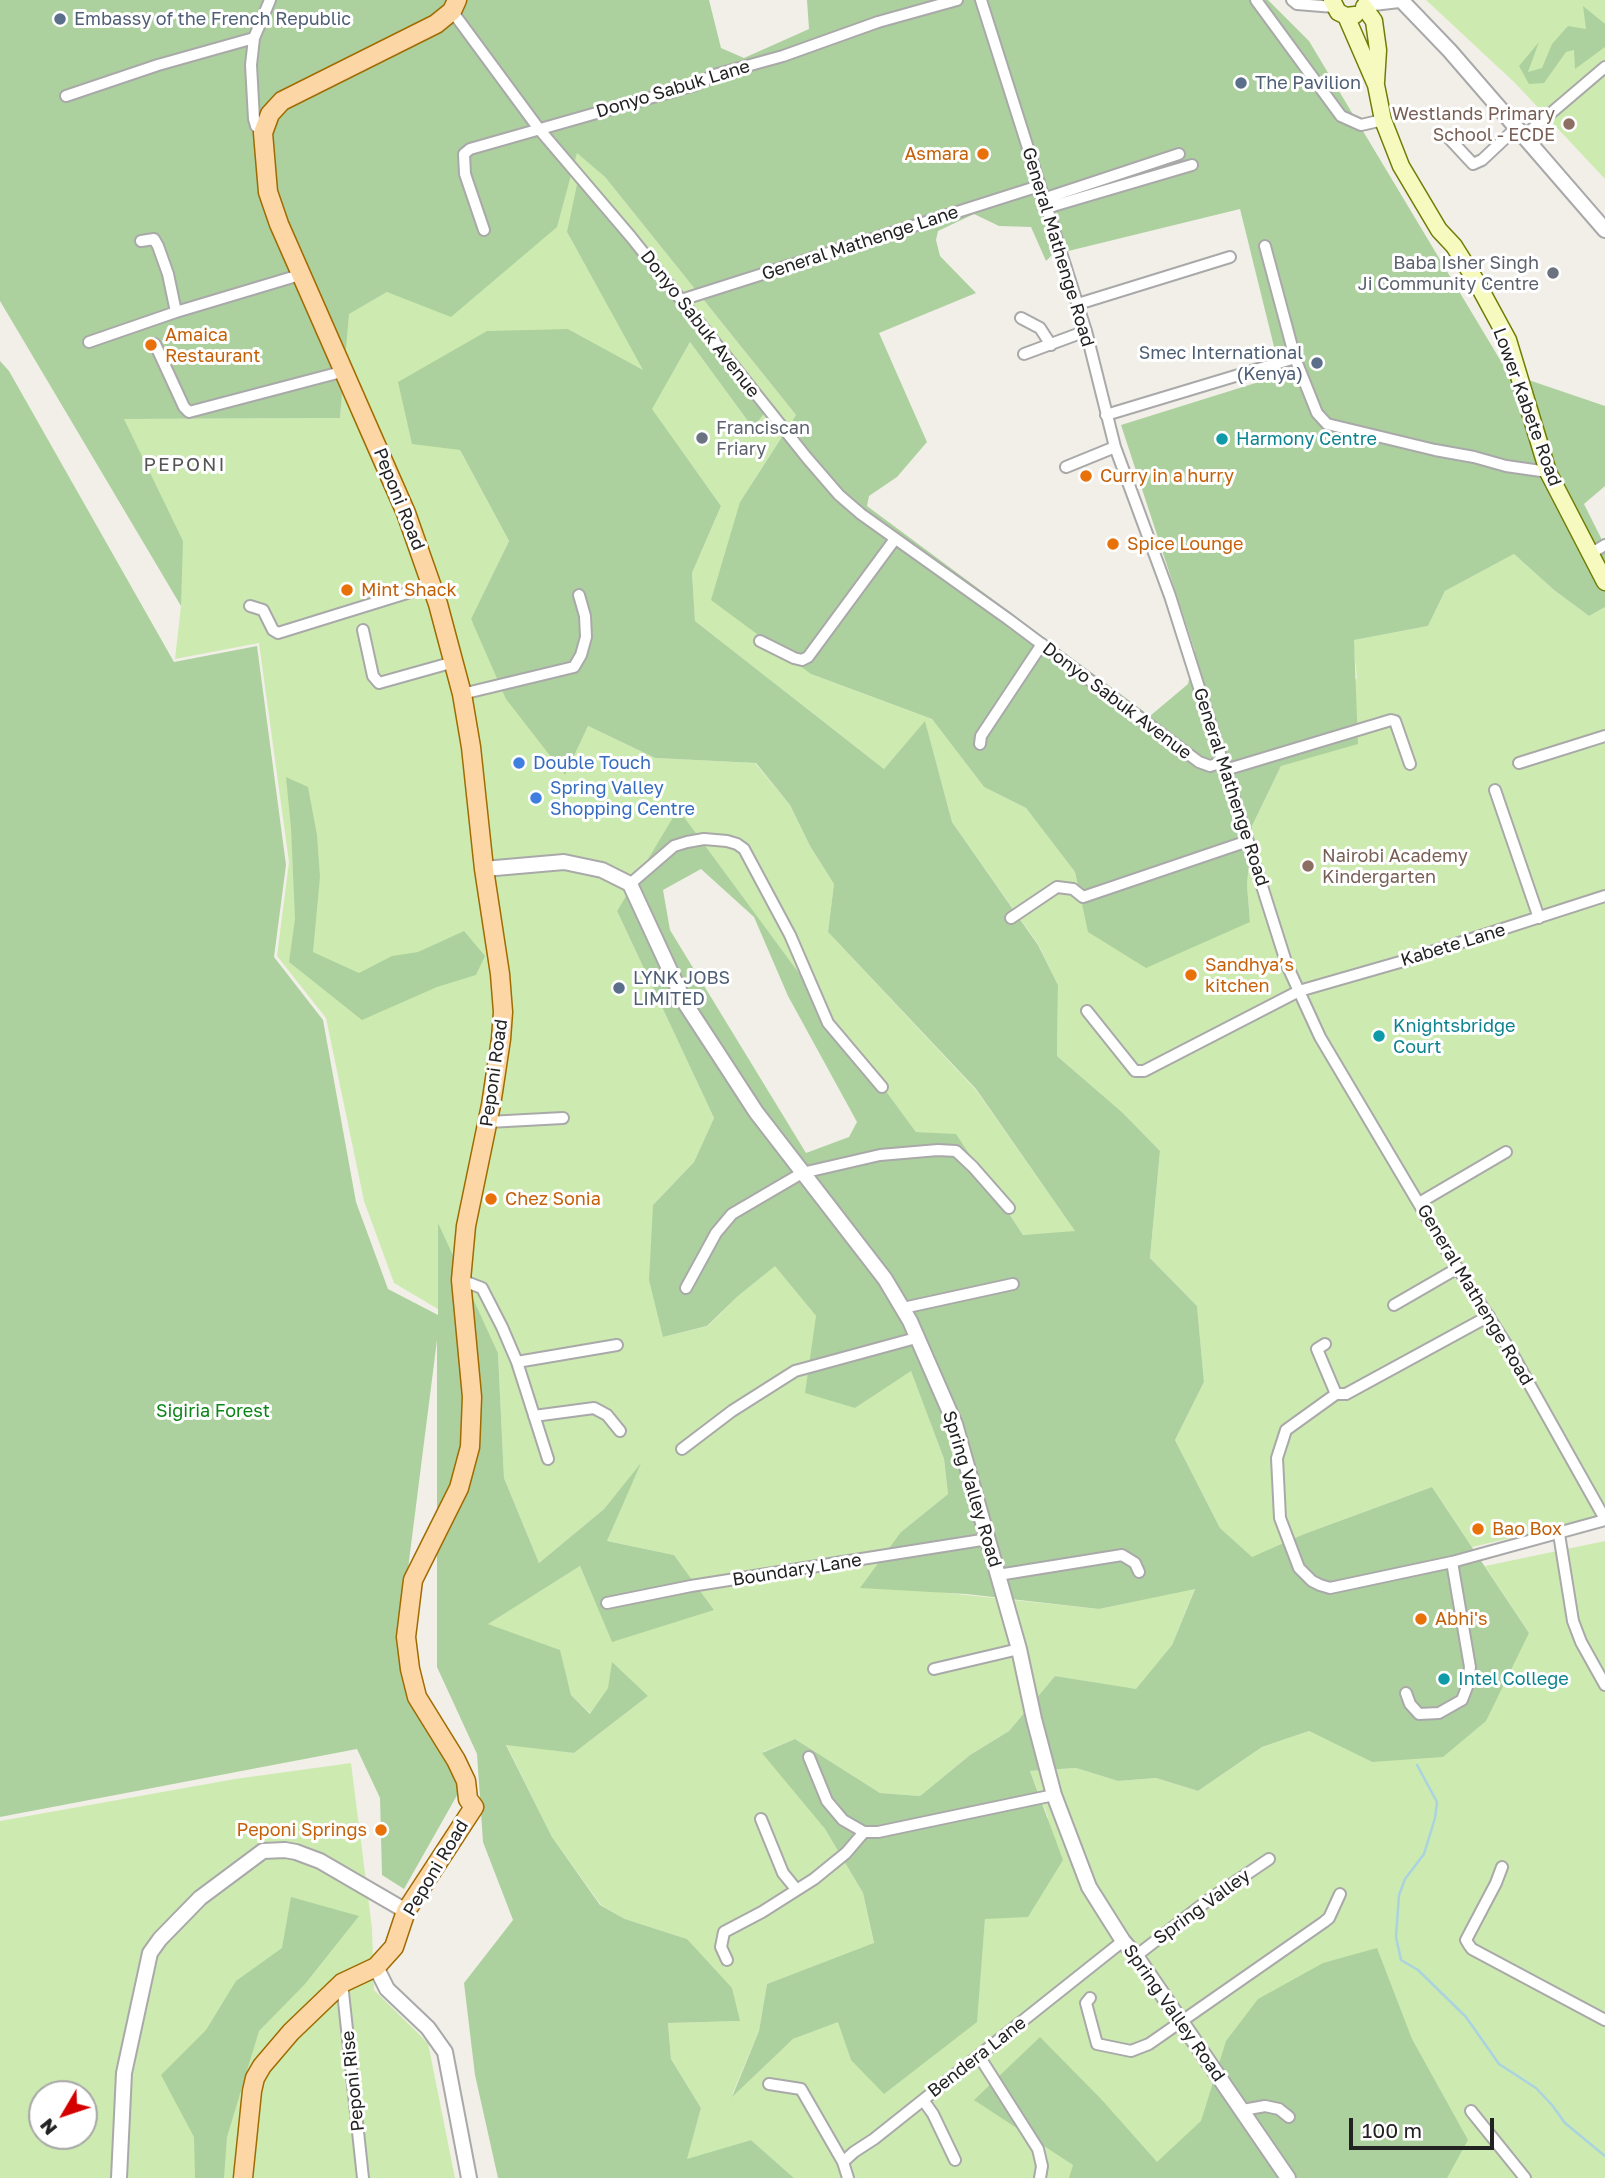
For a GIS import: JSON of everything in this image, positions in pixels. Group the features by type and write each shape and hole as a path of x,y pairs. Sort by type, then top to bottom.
{"main road":[{"name":"Lower Kabete Road","path":"1365,4 1374,21 1378,50 1376,85 1383,120 1401,166 1439,230 1454,246 1476,281 1508,340 1548,472 1605,582"},
{"path":"1337,8 1358,14 1365,4"},
{"path":"263,133 270,114 287,98 436,24 455,5"},
{"name":"Lower Kabete Road","path":"1337,8 1376,85"},
{"name":"Peponi Road","path":"243,2178 244,2151 255,2078 291,2032 342,1983 376,1967 398,1942 406,1911 474,1807 468,1799 466,1781 456,1760 417,1697 406,1637 414,1580 459,1488 471,1447 472,1397 461,1280 466,1226 488,1122 502,1039 503,1012 471,747 462,694 433,585 406,513 279,224 268,192 263,133"}],"street":[{"path":"263,133 256,126 254,119 251,65 254,38 270,0"},
{"name":"Donyo Sabuk Lane","path":"484,230 465,174 464,154 470,149 695,85 714,75 783,56 878,22 957,0"},
{"name":"General Mathenge Road","path":"981,0 1078,304 1115,447 1170,596 1287,965 1320,1037 1513,1355 1605,1520"},
{"path":"1255,0 1341,116 1361,125 1383,120"},
{"path":"1365,4 1400,0 1450,51 1605,230"},
{"path":"1298,1 1337,8"},
{"name":"Donyo Sabuk Avenue","path":"455,5 540,129 631,237 830,485 861,514 1042,644 1199,762 1210,766 1224,766"},
{"path":"66,96 158,65 254,38"},
{"path":"1447,136 1473,164 1520,133 1605,67"},
{"path":"1044,204 1179,154"},
{"path":"1044,204 1192,165"},
{"name":"General Mathenge Lane","path":"681,300 1039,186"},
{"path":"141,241 154,239 158,246 168,274 176,312"},
{"path":"1265,246 1295,358 1317,413 1326,424 1506,466 1548,472"},
{"path":"1078,304 1230,257"},
{"path":"89,342 176,312 303,274"},
{"path":"1021,318 1040,327 1051,345"},
{"path":"1024,354 1086,331"},
{"path":"155,344 184,407 189,412 345,371"},
{"path":"1106,415 1295,358"},
{"path":"1066,467 1115,447"},
{"path":"760,641 794,658 802,660 808,657 895,539"},
{"path":"1590,554 1605,545"},
{"path":"250,606 263,610 273,630 278,633 433,585"},
{"path":"462,694 574,667 579,661 586,637 585,616 579,595"},
{"path":"363,630 373,676 379,683 454,662"},
{"path":"980,744 981,736 1042,644"},
{"path":"1224,766 1391,720 1395,721 1410,764"},
{"path":"1519,763 1605,736"},
{"path":"1495,790 1539,918"},
{"path":"484,869 564,862 602,870 630,884 674,846 704,839 737,844 744,849 790,935 828,1023 882,1087"},
{"path":"1012,918 1057,887 1073,889 1083,897 1248,841"},
{"name":"Spring Valley Road","path":"630,884 685,1003 756,1112 885,1279 911,1321 955,1424 1020,1649 1034,1719 1054,1795 1089,1886 1123,1941 1288,2178"},
{"name":"Kabete Lane","path":"1087,1011 1135,1071 1144,1071 1299,991 1605,896"},
{"path":"488,1122 563,1118"},
{"path":"686,1288 716,1233 732,1214 802,1173 880,1155 956,1151 1009,1208"},
{"path":"1419,1203 1506,1152"},
{"path":"1394,1305 1458,1268"},
{"path":"461,1280 482,1288 517,1362 548,1459"},
{"path":"903,1308 1013,1284"},
{"path":"1489,1316 1359,1389 1346,1394 1336,1394 1286,1430 1279,1450 1277,1481 1280,1518 1299,1568 1312,1581 1330,1588 1452,1562 1605,1520"},
{"path":"682,1449 732,1411 795,1371 916,1338"},
{"path":"1325,1344 1317,1349 1336,1394"},
{"path":"517,1362 617,1345"},
{"path":"534,1416 594,1408 607,1415 620,1431"},
{"path":"1559,1534 1573,1622 1605,1685"},
{"name":"Boundary Lane","path":"607,1603 691,1586 988,1539"},
{"path":"998,1575 1122,1555 1135,1563 1139,1572"},
{"path":"1406,1693 1410,1704 1419,1714 1439,1713 1462,1700 1467,1686 1470,1667 1452,1562"},
{"path":"933,1669 1020,1649"},
{"path":"809,1757 827,1801 843,1820 864,1832 878,1832 1054,1795"},
{"path":"761,1819 783,1873 796,1889"},
{"path":"727,1960 721,1947 724,1932 814,1879 846,1853 864,1832"},
{"path":"119,2178 124,2073 150,1953 200,1898 263,1851 285,1850 320,1861 406,1911"},
{"name":"Spring Valley","path":"1136,1956 1207,1900 1269,1859"},
{"path":"1502,1867 1466,1940 1472,1949 1605,2020"},
{"path":"1090,1998 1086,2003 1097,2044 1131,2051 1149,2044 1324,1922 1329,1918 1340,1894"},
{"name":"Bendera Lane","path":"844,2162 1123,1941"},
{"path":"376,1967 387,1989 428,2028 445,2052 469,2178"},
{"name":"Peponi Rise","path":"342,1983 363,2178"},
{"path":"979,2056 1038,2148 1042,2166 1040,2178"},
{"path":"769,2084 801,2089 844,2162 848,2178"},
{"path":"923,2100 933,2114 955,2160"},
{"path":"1243,2110 1265,2106 1279,2109 1289,2117"},
{"path":"1471,2111 1525,2178"}],"green space":[{"path":"0,0 709,0 721,48 744,58 809,29 807,0 1268,0 1309,41 1508,373 1605,406 1605,486 1584,504 1605,546 1605,607 1589,616 1554,590 1514,554 1445,591 1428,626 1354,640 1358,744 1281,766 1252,826 1247,885 1250,922 1146,968 1088,932 1075,872 1026,808 984,787 932,719 811,674 711,600 740,502 796,415 605,177 577,153 557,227 451,317 387,292 349,314 340,418 124,419 183,541 181,606 0,301","holes":["1240,209 1281,375 1121,425 1195,651 1188,684 1150,716 867,506 869,496 897,477 927,442 879,333 976,293 940,256 936,240 938,231 974,214 999,226 1031,227 1046,261 1052,255"]},
{"path":"1426,0 1605,0 1605,179 1515,83"},
{"path":"1583,6 1605,24 1605,47 1575,69 1574,50 1566,52 1544,83 1529,84 1519,66 1539,42 1528,72 1542,68 1552,44 1568,26 1586,29"},
{"path":"577,152 605,177 796,415 740,502 811,674 932,719 984,787 1026,808 1075,872 1089,932 1250,922 1247,885 1252,826 1281,766 1357,678 1353,640 1428,626 1445,591 1514,554 1554,590 1589,616 1605,607 1605,1516 1472,1547 1432,1487 1304,1534 1252,1558 1220,1528 1175,1440 1204,1382 1197,1306 1150,1258 1160,1151 1123,1113 1057,1056 1058,985 1038,944 952,822 925,722 884,769 695,621 692,573 721,506 651,409 690,342 753,428 771,405 567,232 644,371 568,329 460,450 509,541 471,620 564,774 588,726 655,758 755,763 790,805 810,846 834,884 828,932 976,1090 1076,1232 1023,1235 956,1135 916,1132 678,810 617,911 714,1118 694,1162 653,1205 663,1337 708,1326 775,1265 816,1316 855,1408 911,1370 944,1459 948,1494 901,1532 919,1590 1099,1609 1195,1588 1172,1645 1136,1690 1055,1676 1009,1731 970,1755 920,1796 880,1793 795,1739 763,1752 825,1829 863,1893 874,1944 767,1984 759,2031 732,2095 793,2039 839,2021 851,2060 976,2022 985,1919 1048,1817 1030,1771 1076,1768 1118,1781 1156,1778 1198,1791 1262,1747 1309,1731 1372,1762 1529,1633 1485,1566 1605,1541 1605,2178 794,2178 751,2140 686,2160 701,2108 671,2059 668,2023 740,2021 687,1939 625,1919 601,1905 552,1837 506,1744 574,1753 648,1696 608,1688 591,1714 571,1695 559,1650 487,1624 580,1566 612,1641 713,1609 674,1555 607,1541 639,1466 604,1509 539,1563 504,1478 498,1353 438,1226 438,1309 394,1283 364,1201 326,1018 277,956 289,862 259,643 175,659 181,606 123,419 340,418 348,314 387,292"},
{"path":"580,170 771,405 753,428 690,342 652,409 721,506 692,573 695,621 884,769 925,721 952,822 1038,945 1058,985 1057,1056 1123,1113 1160,1151 1150,1258 1197,1306 1204,1382 1175,1440 1220,1528 1252,1557 1304,1534 1432,1487 1529,1633 1486,1721 1443,1757 1372,1762 1309,1731 1262,1747 1198,1791 1156,1778 1118,1781 1076,1768 1030,1771 1063,1860 1028,1917 985,1919 977,2022 884,2094 851,2060 838,2022 793,2039 732,2097 759,2031 767,1984 874,1943 863,1893 825,1829 762,1753 795,1739 880,1793 920,1796 970,1755 1009,1731 1055,1676 1136,1689 1172,1645 1195,1589 1099,1609 966,1594 860,1588 901,1532 948,1494 944,1459 911,1371 855,1408 805,1393 816,1316 775,1266 707,1326 663,1337 649,1280 653,1205 694,1162 714,1118 617,911 678,809 916,1132 956,1134 1023,1235 1075,1231 976,1089 828,932 834,884 810,846 790,805 756,763 655,758 588,726 565,775 506,699 471,619 509,541 460,450 412,444 398,382 487,331 568,329 643,370 567,232","holes":["701,869 754,917 788,996 857,1122 849,1137 806,1153 670,930 663,890"]},
{"name":"Sigiria Forest","path":"0,361 9,371 174,662 257,646 286,865 274,957 323,1020 356,1202 388,1289 438,1315 438,1223 498,1353 504,1478 539,1563 604,1509 641,1463 607,1541 674,1555 714,1610 612,1642 580,1566 488,1624 560,1650 571,1695 590,1714 608,1688 612,1662 648,1696 574,1753 506,1745 552,1837 600,1905 625,1919 687,1939 732,1988 740,2021 668,2023 671,2059 701,2108 687,2159 751,2140 794,2178 498,2178 475,2075 464,1983 513,1920 483,1842 477,1754 437,1667 437,1340 399,1640 453,1764 460,1790 404,1889 382,1875 380,1798 357,1749 0,1817"},
{"path":"286,777 308,787 317,835 320,877 313,952 359,973 392,956 418,952 464,931 485,956 476,975 437,987 362,1020 289,962 295,919"},
{"path":"351,1763 372,1928 374,1990 428,2043 455,2178 0,2178 0,1821 235,1779"},
{"path":"291,1897 359,1916 305,1984 259,2031 227,2137 224,2178 195,2178 194,2137 161,2075 206,2030 236,1981 282,1948"},
{"path":"1377,1948 1412,2039 1468,2140 1447,2178 1069,2178 1073,2165 974,2100 1040,2037 1102,2100 1157,2162 1201,2121 1226,2041 1258,1999 1323,1963"}],"waterway":[{"path":"1417,1765 1437,1802 1424,1854 1405,1879 1399,1895 1396,1937 1401,1960 1418,1970 1466,2017 1499,2064 1536,2088 1565,2123 1605,2156"}],"place":[{"name":"Embassy of the French Republic","path":"60,19"},
{"name":"The Pavilion","path":"1241,83"},
{"name":"Westlands Primary School - ECDE","path":"1569,124"},
{"name":"Asmara","path":"983,154"},
{"name":"Baba Isher Singh Ji Community Centre","path":"1553,273"},
{"name":"Amaica Restaurant","path":"151,345"},
{"name":"Smec International (Kenya)","path":"1317,363"},
{"name":"Franciscan Friary","path":"702,438"},
{"name":"Harmony Centre","path":"1222,439"},
{"name":"Curry in a hurry","path":"1086,476"},
{"name":"Spice Lounge","path":"1113,544"},
{"name":"Mint Shack","path":"347,590"},
{"name":"Double Touch","path":"519,763"},
{"name":"Spring Valley Shopping Centre","path":"536,798"},
{"name":"Nairobi Academy Kindergarten","path":"1308,866"},
{"name":"Sandhya’s kitchen","path":"1191,975"},
{"name":"LYNK JOBS LIMITED","path":"619,988"},
{"name":"Knightsbridge Court","path":"1379,1036"},
{"name":"Chez Sonia","path":"491,1199"},
{"name":"Bao Box","path":"1478,1529"},
{"name":"Abhi's","path":"1421,1619"},
{"name":"Intel College","path":"1444,1679"},
{"name":"Peponi Springs","path":"381,1830"}],"district":[{"name":"PEPONI","path":"185,465"}]}
